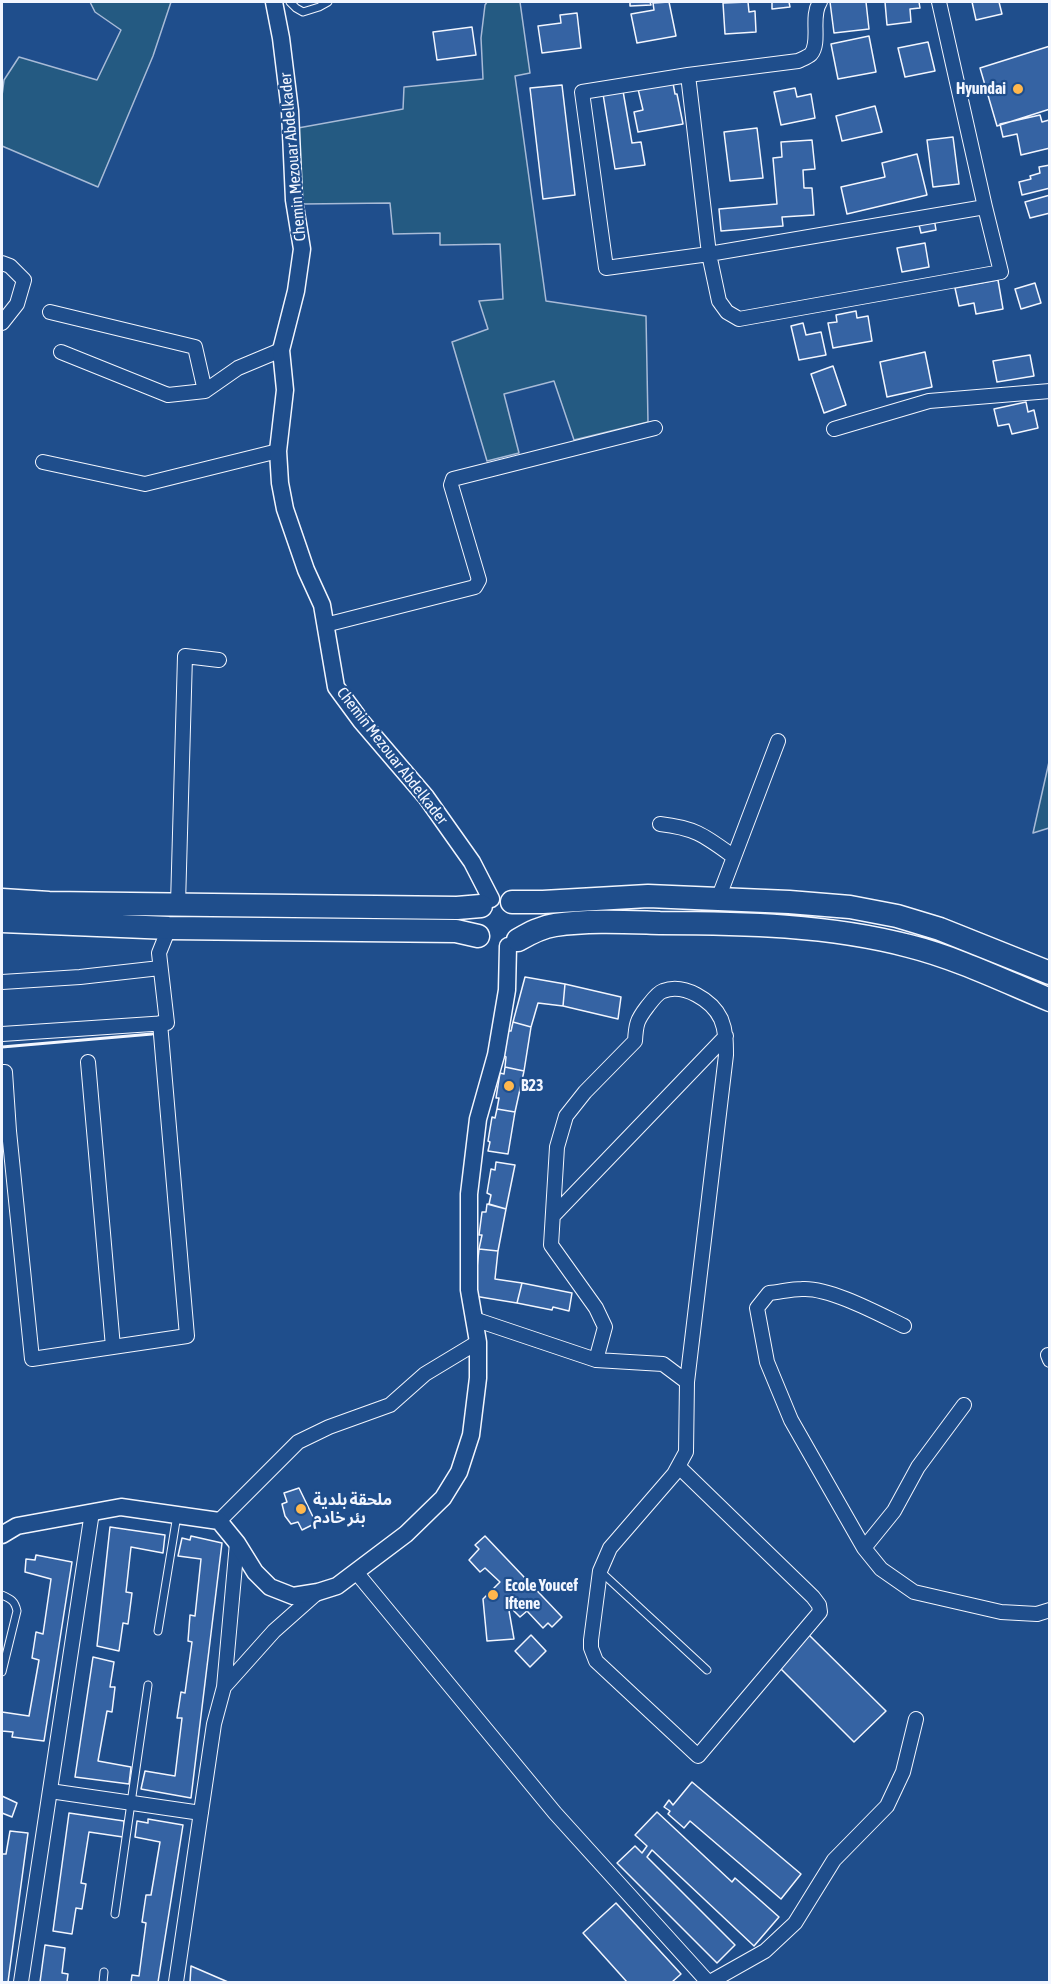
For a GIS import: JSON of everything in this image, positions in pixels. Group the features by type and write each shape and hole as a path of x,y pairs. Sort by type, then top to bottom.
{"highway":[{"path":"2,900 49,903 457,908 495,902 648,897 789,902 850,907 897,916 940,929 1050,973"},
{"path":"495,902 476,915 475,926 478,936 486,944 497,948 513,943 537,929 590,922 679,923 830,931 909,946 952,960 1050,1000"},
{"path":"495,902 520,909 524,920 523,931 513,943"},
{"path":"2,921 169,928 456,932 478,936"}],"street":[{"name":"Chemin Mezouar Abdelkader","path":"274,2 290,111 294,200 302,249 296,291 281,350 285,390 278,451 279,483 285,508 306,570 322,605 336,687 361,721 426,797 472,862 495,902"},
{"path":"820,2 816,8 814,45 811,54 798,61 582,92 606,268 709,254 985,207"},
{"path":"688,75 709,254 719,301 727,312 739,319 1001,272 939,2"},
{"path":"2,264 10,266 24,280 17,304 2,323"},
{"path":"50,312 195,348 204,391"},
{"path":"61,352 168,395 204,391 238,368 281,350"},
{"path":"834,429 929,401 1050,391"},
{"path":"325,626 475,587 479,580 451,485 453,479 655,428"},
{"path":"44,462 145,484 278,451"},
{"path":"178,904 185,656 219,660"},
{"path":"718,899 778,741"},
{"path":"660,824 679,826 702,834 734,857"},
{"path":"2,1034 167,1023 159,953 169,928"},
{"path":"2,1535 17,1526 121,1507 219,1521 237,1543 255,1572 270,1587 293,1596 337,1586 406,1533 443,1498 459,1472 471,1435 478,1378 478,1342 469,1290 469,1194 478,1119 496,1055 513,943"},
{"path":"2,982 80,977 160,968"},
{"path":"596,1360 605,1327 596,1308 551,1245 557,1147 566,1116 585,1092 635,1041 636,1023 661,991 676,988 691,992 710,1004 721,1019 726,1036 726,1055 687,1382 686,1452 679,1467 610,1548 600,1571 591,1648 596,1661 698,1756 820,1612 819,1605 813,1597 679,1467"},
{"path":"2,1072 5,1072 5,1132 32,1359 187,1336 160,1023"},
{"path":"553,1216 726,1036"},
{"path":"88,1062 113,1347"},
{"path":"904,1326 851,1302 804,1288 769,1293 757,1308 767,1362 791,1420 864,1548 881,1569 914,1592 1001,1612 1037,1614 1050,1610"},
{"path":"474,1319 596,1360 663,1364 687,1382"},
{"path":"219,1521 298,1442 329,1427 390,1405 425,1374 478,1342"},
{"path":"864,1548 894,1511 918,1467 964,1405"},
{"path":"21,1983 92,1512"},
{"path":"176,1983 214,1724 224,1686 237,1543"},
{"path":"356,1572 555,1813 709,1983 765,1951 795,1923 834,1860 887,1806 903,1772 916,1719"},
{"path":"224,1686 274,1631 318,1592"},
{"path":"50,1791 201,1813"}],"lane":[{"path":"290,2 303,12 328,2"},
{"path":"158,1631 177,1515"},
{"path":"600,1571 707,1670"},
{"path":"2,1595 10,1598 16,1604 17,1611 2,1672"},
{"path":"115,1914 148,1685"},
{"path":"103,1983 104,1972"}],"shaded area":[{"path":"90,2 171,2 153,56 98,187 2,146 4,80 19,57 97,80 121,30 95,12"},
{"path":"487,2 520,2 530,73 515,76 546,301 646,316 648,422 574,440 554,381 504,394 519,453 487,461 452,342 488,329 479,301 503,299 500,244 440,245 440,233 393,234 390,203 303,204 298,128 403,109 404,87 483,79 481,38"},
{"path":"1049,762 1049,828 1033,833"}],"building":[{"path":"630,2 650,2 651,5 630,6"},
{"path":"669,2 676,36 637,43 631,14 654,10 653,3"},
{"path":"748,2 749,12 755,11 756,32 725,34 723,3"},
{"path":"772,2 789,2 790,7 772,9"},
{"path":"830,2 866,2 869,29 834,33"},
{"path":"885,2 919,2 920,8 910,9 911,22 887,25"},
{"path":"972,2 999,2 1002,14 976,20"},
{"path":"577,13 581,48 542,53 538,26 561,23 560,15"},
{"path":"472,27 476,55 437,60 433,32"},
{"path":"869,36 876,72 838,79 831,44"},
{"path":"928,42 935,71 905,77 898,48"},
{"name":"Hyundai","path":"1050,46 1050,109 997,126 980,68"},
{"path":"673,83 683,124 638,132 634,112 643,110 638,89"},
{"path":"562,85 575,195 543,199 530,88"},
{"path":"795,88 797,97 811,94 815,118 781,125 774,92"},
{"path":"623,91 632,143 641,142 645,165 615,169 603,94"},
{"path":"875,106 882,132 842,141 836,116"},
{"path":"1040,115 1042,122 1049,120 1050,148 1021,155 1017,134 1003,137 1000,124"},
{"path":"757,128 763,178 730,181 724,132"},
{"path":"953,137 959,184 933,187 927,140"},
{"path":"812,140 815,169 803,170 804,188 812,188 814,215 782,217 783,226 721,231 719,209 777,204 773,158 782,157 781,142"},
{"path":"917,154 927,195 847,214 841,187 885,177 882,163"},
{"path":"1050,165 1050,188 1022,195 1019,182 1031,179 1030,176 1040,173 1039,167"},
{"path":"1050,195 1050,213 1030,218 1025,202"},
{"path":"934,218 936,230 921,233 918,221"},
{"path":"925,243 929,267 902,272 897,248"},
{"path":"998,280 1003,309 976,314 974,303 959,306 955,288"},
{"path":"1035,283 1041,303 1021,309 1015,289"},
{"path":"856,311 857,318 868,316 872,341 833,348 828,323 837,322 836,315"},
{"path":"803,323 806,335 821,332 826,355 799,360 791,326"},
{"path":"925,352 932,387 887,397 880,362"},
{"path":"1030,355 1034,376 997,382 993,361"},
{"path":"833,366 846,405 824,413 811,374"},
{"path":"1026,402 1028,412 1034,410 1038,428 1012,434 1009,424 998,426 994,409"},
{"path":"525,977 565,984 563,1006 538,1003 531,1027 513,1022"},
{"path":"565,984 621,997 618,1019 563,1006"},
{"path":"513,1022 531,1027 524,1071 505,1067 506,1057 504,1056 508,1031 511,1031"},
{"name":"B23","path":"505,1067 524,1071 515,1112 497,1109 499,1098 496,1098 500,1073 504,1074"},
{"path":"497,1109 515,1112 508,1154 488,1151 492,1117 495,1118"},
{"path":"496,1162 515,1165 506,1209 489,1204 491,1195 487,1193 491,1169 495,1170"},
{"path":"487,1204 506,1209 498,1251 479,1249 482,1235 479,1235 482,1212 486,1212"},
{"path":"479,1249 498,1251 495,1279 522,1283 517,1303 474,1296"},
{"path":"522,1283 572,1293 569,1311 517,1303"},
{"path":"299,1488 316,1523 302,1530 298,1522 291,1524 285,1516 282,1504 287,1502 284,1493"},
{"path":"110,1527 165,1535 163,1553 131,1547 126,1592 132,1593 128,1624 123,1623 119,1651 97,1646"},
{"path":"191,1536 222,1543 191,1798 141,1789 145,1771 175,1776 182,1718 177,1718 181,1692 185,1693 192,1642 188,1641 190,1615 195,1616 201,1559 178,1556 182,1538 190,1540"},
{"path":"485,1536 562,1617 552,1627 548,1623 543,1628 527,1611 520,1617 508,1605 514,1639 487,1641 483,1599 500,1582 485,1568 480,1572 469,1560 479,1549 475,1545"},
{"path":"36,1555 72,1562 44,1741 12,1737 13,1732 2,1731 2,1712 29,1716 39,1660 32,1658 36,1632 43,1634 51,1579 25,1572 26,1559 35,1560"},
{"path":"531,1635 546,1651 530,1667 515,1651"},
{"path":"809,1635 886,1711 854,1742 777,1665"},
{"path":"93,1657 114,1662 110,1687 115,1687 112,1712 107,1711 98,1761 131,1767 129,1784 75,1777"},
{"path":"692,1782 801,1874 781,1899 690,1821 684,1828 668,1814 670,1811 664,1807 669,1800 673,1805"},
{"path":"2,1796 17,1803 12,1817 2,1813"},
{"path":"657,1812 732,1882 735,1878 779,1917 754,1946 652,1850 647,1857 735,1945 717,1963 617,1863 635,1846 642,1853 647,1846 635,1835"},
{"path":"69,1813 124,1821 123,1837 89,1832 81,1883 86,1884 82,1909 76,1908 72,1934 53,1931"},
{"path":"148,1819 183,1825 158,1982 131,1982 132,1975 139,1976 146,1923 142,1922 146,1895 151,1895 160,1842 135,1837 137,1821 148,1823"},
{"path":"10,1831 28,1833 8,1982 2,1982 2,1854 6,1854"},
{"path":"616,1903 681,1974 672,1982 627,1982 583,1933"},
{"path":"45,1945 65,1948 62,1973 68,1974 67,1982 40,1982"},
{"path":"191,1966 228,1982 190,1982"}],"wall":[{"path":"2,1047 152,1034"}],"place":[{"name":"Hyundai","path":"1018,89"},
{"name":"B23","path":"509,1086"},
{"name":"ملحقة بلدية بئر خادم","path":"301,1509"},
{"name":"Ecole Youcef Iftene","path":"493,1595"}]}
